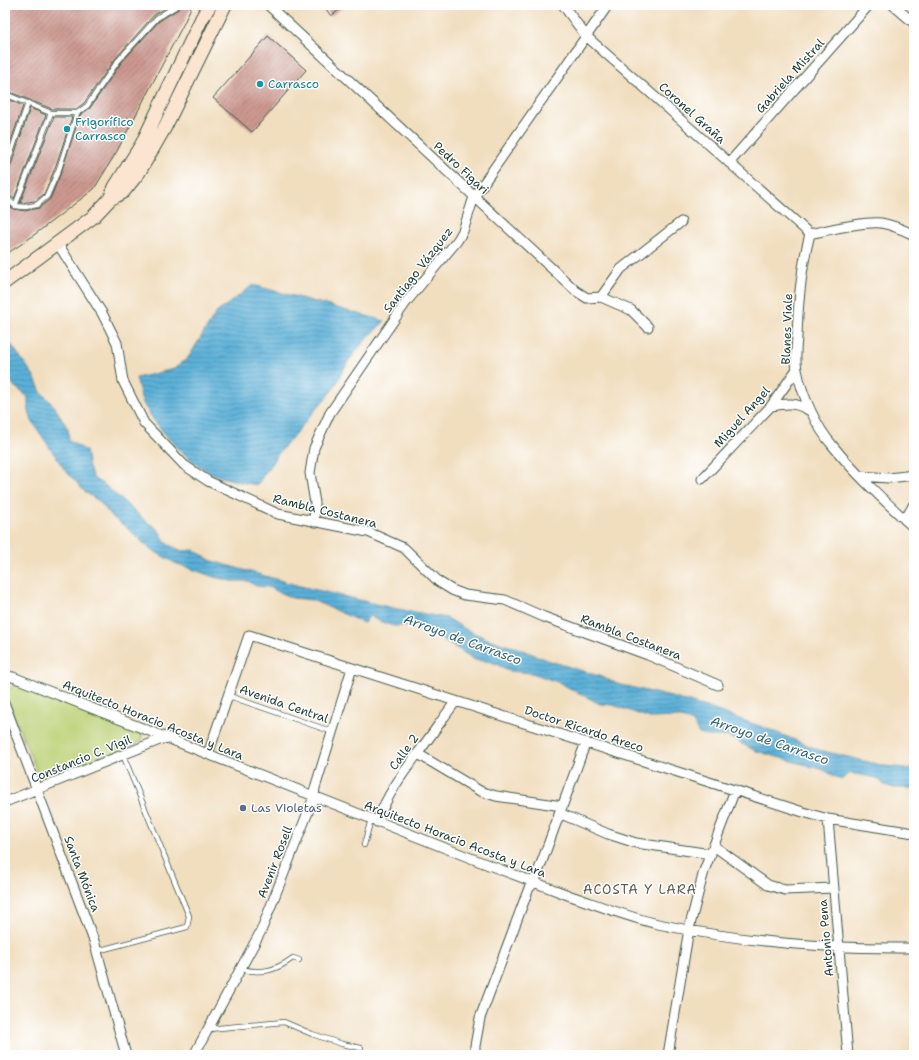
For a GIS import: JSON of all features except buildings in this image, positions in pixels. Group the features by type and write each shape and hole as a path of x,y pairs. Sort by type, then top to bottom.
{"main road":[{"path":"110,199 115,187 142,144 202,18 210,5"},
{"path":"5,282 93,217 110,199 122,192 139,172 153,148 225,5"}],"street":[{"name":"Pedro Figari","path":"268,5 576,292 588,298 601,297 631,310 648,327"},
{"name":"Coronel Graña","path":"563,5 586,36 810,234"},
{"name":"Santiago Vázquez","path":"314,522 315,503 310,472 314,448 330,414 407,301 457,240 463,231 474,197 608,5"},
{"name":"Gabriela Mistral","path":"729,163 869,5"},
{"path":"893,5 914,23"},
{"path":"601,297 621,270 681,222"},
{"path":"810,234 833,229 881,223 903,229 914,235"},
{"name":"Blanes Viale","path":"810,234 805,251 798,307 797,369 810,411 832,446 860,476 914,528"},
{"name":"Rambla Costanera","path":"58,244 102,313 117,343 123,381 144,423 184,465 208,481 278,514 368,532 404,548 439,582 452,590 465,595 505,600 544,617 648,655 718,685"},
{"name":"Miguel Angel","path":"702,479 771,406 797,369"},
{"path":"771,406 783,404 801,405 810,411"},
{"path":"860,476 889,478 914,475"},
{"path":"905,520 914,504"},
{"name":"Doctor Ricardo Areco","path":"229,696 249,635 828,819 914,833"},
{"name":"Avenir Rosell","path":"194,1055 261,931 314,797 315,788 352,668"},
{"name":"Arquitecto Horacio Acosta y Lara","path":"5,676 13,677 167,737 314,797 534,883 625,915 658,924 738,937 803,945 839,948 914,948"},
{"path":"208,754 229,696"},
{"name":"Calle 2","path":"374,820 406,769 456,701"},
{"name":"Santa Mónica","path":"5,705 74,884 97,951 126,1055"},
{"name":"Constancio C. Vigil","path":"5,802 167,737"},
{"path":"475,1055 475,1046 480,1018 528,888 534,883 586,742"},
{"path":"418,754 480,791 496,796 561,810 608,834 636,843 713,850 768,885 785,890 834,888"},
{"path":"668,1055 689,929 698,894 735,790"},
{"name":"Antonio Pena","path":"828,819 848,1055"}],"lane":[{"path":"5,94 51,113 77,113 87,106 118,61 157,18 178,5"},
{"path":"5,170 28,103"},
{"path":"16,206 51,113"},
{"path":"5,196 16,206 25,208 37,205 48,196 77,113"},
{"name":"Avenida Central","path":"229,696 333,732"},
{"path":"97,951 186,927 190,916 123,755"},
{"path":"364,845 374,820"},
{"path":"240,969 254,972 271,970 282,966 293,958 299,960"},
{"path":"208,1029 284,1022 334,1042 361,1048"}],"green space":[{"path":"20,684 140,731 142,734 142,740 139,743 54,778 43,778 37,772 7,699 8,690"}],"water":[{"path":"253,285 385,321 367,338 348,361 334,388 277,455 257,485 232,480 213,474 189,458 172,442 149,414 143,402 136,378 174,369 188,358 216,313"},
{"name":"Arroyo de Carrasco","path":"5,336 34,376 41,392 54,406 68,429 69,440 86,451 93,478 107,487 147,522 158,529 167,544 182,551 194,550 212,561 300,586 393,608 447,618 467,630 490,640 599,676 618,684 706,707 768,729 819,750 885,766 914,769 914,788 895,788 884,785 877,778 849,773 841,780 824,770 756,751 727,736 708,736 699,734 693,722 678,717 650,718 613,705 600,704 560,683 532,673 510,671 492,662 475,660 421,625 393,626 369,616 364,623 312,600 292,598 268,587 256,586 248,581 231,581 214,577 175,563 150,549 126,527 111,516 100,502 85,492 64,469 32,421 28,408 28,397 14,386 5,374"}],"place":[{"name":"Carrasco","path":"260,84"},
{"name":"Frigorífico Carrasco","path":"67,129"},
{"name":"Las Violetas","path":"243,808"}],"district":[{"name":"ACOSTA Y LARA","path":"640,889"}]}
